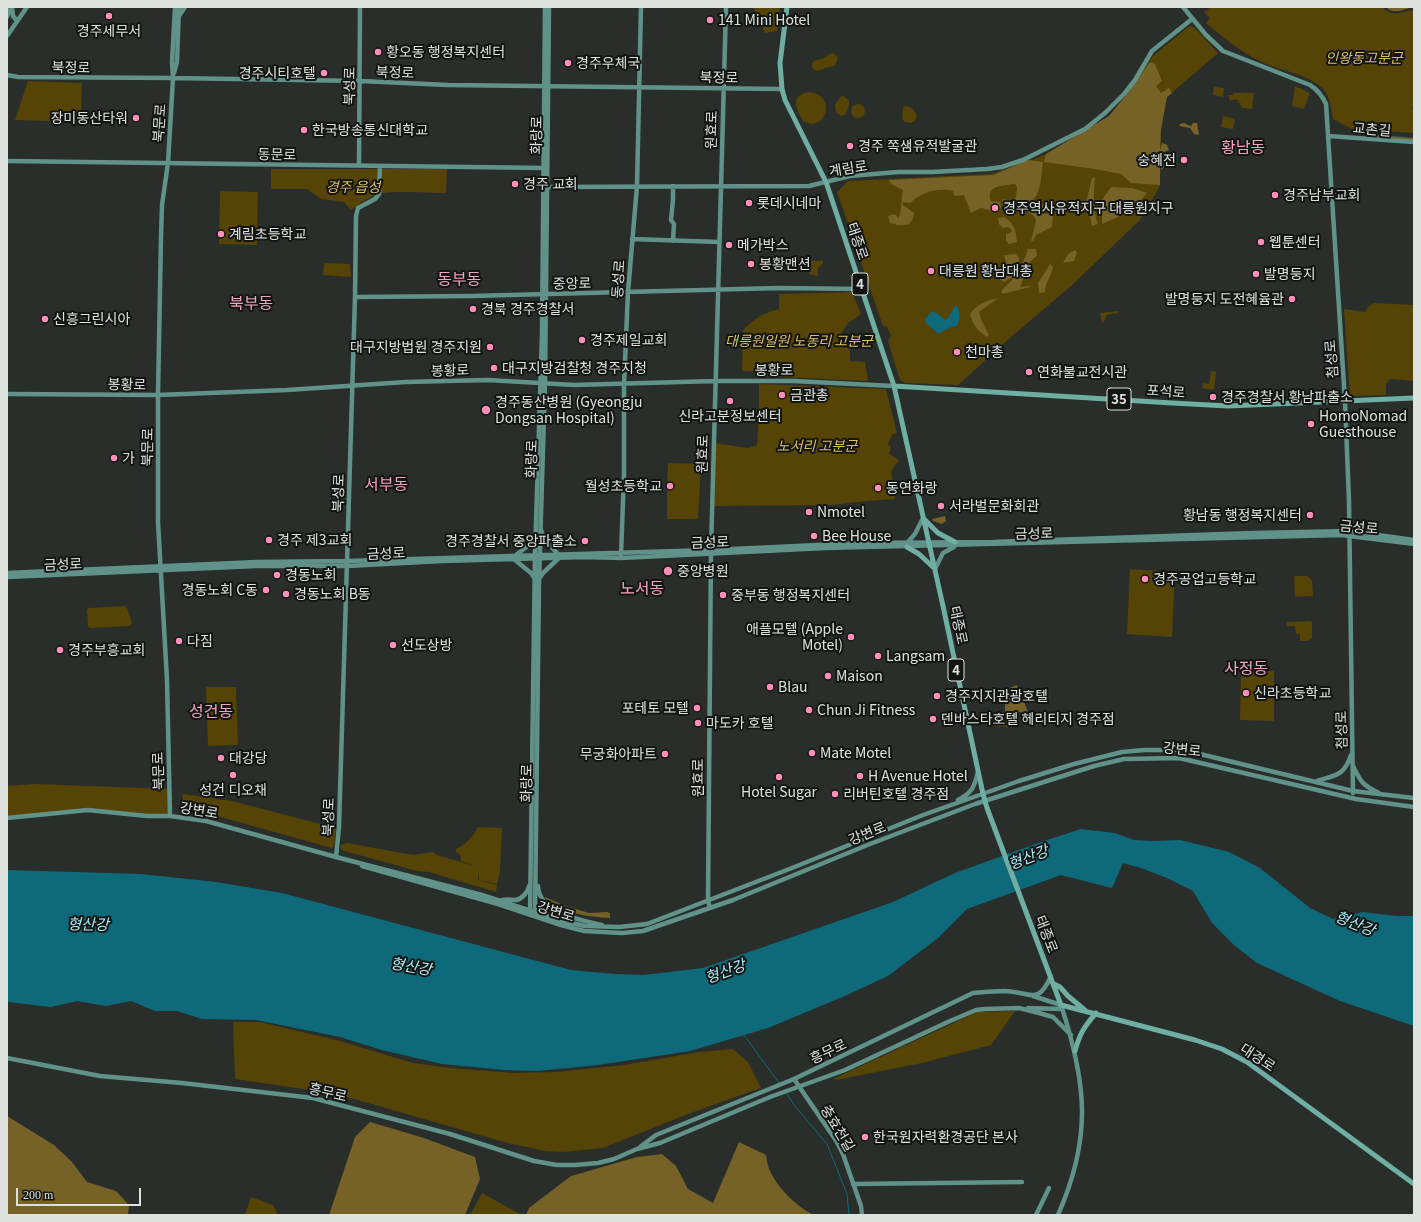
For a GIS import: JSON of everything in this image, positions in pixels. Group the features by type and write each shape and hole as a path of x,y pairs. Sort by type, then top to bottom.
{"main road":[{"name":"태종로","path":"787,7 780,63 782,89 789,111 826,182 894,386 930,544 983,794 1063,1007"},
{"name":"태종로","path":"781,67 783,62 790,7"},
{"name":"포석로","path":"894,386 1228,406 1414,398"},
{"path":"923,518 938,533 955,544"},
{"path":"907,545 935,569"},
{"path":"1054,984 1060,987 1068,996 1087,1011"},
{"name":"대경로","path":"1063,1007 1096,1013 1195,1040 1228,1052 1247,1062 1414,1184"},
{"path":"1075,1051 1079,1036 1096,1013"}],"street":[{"path":"7,17 11,7"},
{"path":"11,7 17,21"},
{"path":"7,36 27,7"},
{"path":"171,7 177,17 184,7"},
{"name":"북문로","path":"175,7 177,17"},
{"name":"북문로","path":"170,816 166,667 158,515 158,396 162,205 168,163 173,78 172,62 179,7"},
{"name":"북성로","path":"359,166 360,7"},
{"name":"화랑로","path":"533,913 536,871 535,784 537,557 543,383 546,85 545,7"},
{"name":"화랑로","path":"546,85 549,7"},
{"name":"동성로","path":"621,555 624,475 624,384 628,292 637,186 641,7"},
{"name":"원효로","path":"710,908 708,901 710,552 726,7"},
{"name":"첨성로","path":"1184,7 1206,35 1223,51 1310,85 1317,89 1322,95 1326,104 1345,401 1349,533 1353,798"},
{"name":"계림로","path":"546,187 721,185 809,186 850,176 898,172 987,169 1002,166 1023,160 1085,129 1105,113 1124,94 1135,80 1152,51 1192,19"},
{"name":"북정로","path":"7,75 18,77 360,81 448,85 782,89"},
{"name":"교촌길","path":"1328,136 1414,142"},
{"name":"동문로","path":"7,161 545,168"},
{"name":"북성로","path":"336,857 339,833 355,297 356,211 361,206 375,199 378,194 380,166"},
{"name":"화랑로","path":"544,294 545,168"},
{"path":"673,186 671,220 674,224 673,241"},
{"path":"632,239 719,242"},
{"name":"중앙로","path":"355,297 718,289 862,288"},
{"name":"봉황로","path":"7,394 158,396 352,387 406,382 472,380 574,385 716,381 804,381 894,386"},
{"path":"907,545 915,534 923,518"},
{"path":"538,527 544,539 559,556 537,580 531,572 515,558 529,545 538,527"},
{"name":"금성로","path":"7,577 258,562 347,564 442,562 559,556 930,544 1349,533 1414,540"},
{"name":"금성로","path":"1349,533 1414,544"},
{"path":"935,569 943,553 955,544"},
{"name":"금성로","path":"347,564 450,557 515,558"},
{"name":"금성로","path":"7,573 160,569"},
{"name":"강변로","path":"336,857 342,861 498,904 585,926 619,927 647,924 952,805 1074,764 1122,752 1180,750 1353,790 1414,798"},
{"path":"1122,752 1124,759"},
{"path":"1316,782 1332,778 1347,766 1352,752"},
{"path":"1202,762 1204,755"},
{"name":"강변로","path":"7,818 88,810 147,816 170,816 206,821 500,900 584,931 619,933 643,931 710,908 870,844 985,801 1087,768 1124,759 1179,758 1202,762 1353,798 1414,808"},
{"path":"1353,764 1360,779 1366,787 1383,795"},
{"path":"952,805 954,802 968,795 973,789 978,771"},
{"name":"화랑로","path":"533,913 531,876 535,784"},
{"path":"536,871 538,876 540,898 550,907 572,918 609,927"},
{"path":"500,900 515,900 523,897 529,889 531,876"},
{"path":"619,927 619,933"},
{"path":"1032,996 1040,993 1046,988 1051,976"},
{"name":"흥무로","path":"637,1149 656,1135 794,1079 973,993 1004,991 1032,996 1063,1007"},
{"name":"흥무로","path":"7,1058 100,1076 182,1083 313,1098 450,1134 518,1157 545,1164 575,1165 598,1163 614,1159 637,1149 660,1143 770,1096 845,1070 965,1014 985,1009 1063,1007"},
{"name":"태종로","path":"1058,1215 1076,1164 1081,1135 1083,1110 1075,1051 1063,1007"},
{"name":"흥무로","path":"1019,1008 1053,1017 1071,1035"},
{"name":"충효천길","path":"794,1079 837,1142 843,1154 861,1206 862,1215"},
{"path":"853,1184 1022,1182"},
{"path":"1036,1215 1049,1188"}],"green space":[{"path":"753,7 780,7 777,31 765,33"},
{"name":"인왕동고분군","path":"1211,7 1382,7 1392,13 1411,10 1414,12 1414,106 1412,108 1414,111 1414,133 1352,129 1333,119 1328,97 1320,86 1308,78 1266,64 1234,46 1206,23 1210,18 1204,12"},
{"name":"경주역사유적지구 대릉원지구","path":"1191,26 1195,28 1218,53 1167,97 1161,129 1160,185 1139,221 1071,286 958,385 905,383 900,380 888,341 891,336 887,327 883,326 837,192 848,181 991,174 1046,154 1109,116 1127,94 1153,56"},
{"path":"832,53 838,58 835,66 817,71 812,68 812,63 814,61 824,58"},
{"path":"28,81 82,83 81,122 15,120"},
{"path":"1295,86 1310,93 1304,109 1292,106"},
{"path":"1214,87 1224,88 1223,97 1213,95"},
{"path":"812,92 823,98 826,106 823,117 819,122 812,124 803,121 796,104 797,100 802,94"},
{"path":"1233,93 1254,93 1252,109 1242,108 1240,105 1241,103 1238,103 1237,99 1230,101 1228,95 1233,95"},
{"path":"843,96 849,100 849,105 846,114 841,116 836,112 835,105 840,97"},
{"path":"858,104 863,106 865,111 863,116 858,118 853,116 851,111 853,106"},
{"path":"906,106 914,110 917,115 915,121 911,123 905,122 902,119 903,107"},
{"path":"1223,116 1235,119 1233,129 1221,127"},
{"name":"경주 읍성","path":"271,169 447,169 446,193 402,192 378,194 367,199 351,210 344,202 321,199 307,189 271,189"},
{"path":"220,191 258,192 257,245 219,244"},
{"path":"809,261 823,261 823,264 818,267 818,276 809,274"},
{"path":"324,264 350,264 351,277 323,275"},
{"name":"대릉원일원 노동리 고분군","path":"852,292 861,314 848,323 837,340 850,343 850,361 865,362 868,381 758,376 757,371 742,371 743,330 760,316 779,309 779,294"},
{"path":"1374,303 1414,305 1414,381 1390,379 1386,384 1386,395 1350,396 1344,309 1365,312 1368,307"},
{"path":"1118,311 1118,313 1107,315 1102,323 1100,313"},
{"path":"1211,371 1216,372 1214,390 1202,388 1203,383 1209,384"},
{"name":"노서리 고분군","path":"759,384 886,389 897,433 892,435 888,444 891,447 889,454 899,460 891,471 895,497 894,499 832,505 714,506 715,443 748,448 757,445"},
{"path":"668,463 701,464 698,519 667,519 667,490 669,490 669,487 667,487"},
{"path":"1130,569 1175,572 1172,637 1127,634"},
{"path":"1294,576 1307,576 1312,580 1313,596 1295,597"},
{"path":"124,606 127,608 132,623 130,626 90,628 88,626 87,610 89,608"},
{"path":"1311,621 1312,638 1308,641 1300,641 1300,634 1296,634 1295,626 1287,626 1287,622"},
{"path":"1241,671 1274,671 1274,721 1240,720"},
{"path":"206,687 236,687 238,745 208,746"},
{"path":"1009,712 1008,729 1006,727 994,726 995,713"},
{"path":"36,784 170,789 170,816 88,810 7,818 7,786"},
{"path":"182,794 228,800 336,828 334,846 332,848 188,809 184,804"},
{"path":"478,827 502,828 500,871 497,884 479,880 478,871 478,880 497,885 496,892 429,872 417,871 341,850 341,845 347,843 413,855 433,852 437,855 478,867 461,861 460,854 456,853 456,849 462,846 474,834"},
{"path":"1015,1011 991,1045 922,1063 836,1080 833,1079 977,1012"},
{"path":"233,1022 260,1022 340,1041 413,1063 450,1068 514,1073 557,1072 624,1065 699,1052 733,1049 748,1062 761,1088 688,1114 603,1148 563,1152 545,1151 504,1142 337,1094 235,1079"},
{"path":"482,1193 520,1214 520,1215 470,1215"},
{"path":"251,1197 273,1205 278,1215 245,1215"}],"shaded area":[{"path":"1386,7 1412,7 1392,11"},
{"path":"1150,62 1155,64 1162,81 1156,86 1161,93 1169,88 1172,93 1167,97 1161,129 1160,150 1162,143 1167,145 1169,150 1164,152 1165,166 1161,170 1160,151 1160,185 1131,183 1121,174 1044,162 1046,154 1109,116"},
{"path":"1184,123 1191,126 1193,123 1197,123 1199,134 1194,134 1190,128 1179,126 1180,124"},
{"path":"1365,134 1414,138 1414,140 1371,137"},
{"path":"1027,160 1043,162 1038,192 1036,197 1027,205 1005,209 1002,204 1002,199 1012,201 1016,197 1017,187 1015,184 996,187 991,192 991,201 1000,202 1001,208 989,210 981,208 971,213 964,195 954,196 953,191 936,190 925,193 910,203 903,202 903,205 914,213 913,219 908,225 890,223 888,216 895,214 898,218 899,216 903,190 891,184 889,180 994,175"},
{"path":"1095,177 1094,207 1098,224 1092,226 1088,207 1081,207 1074,202 1076,200 1085,201 1087,199 1092,178"},
{"path":"1111,187 1132,188 1147,193 1129,212 1102,224 1102,200"},
{"path":"1043,204 1046,209 1044,214 1053,214 1052,227 1036,235 1033,241 1031,241 1036,221 1034,216 1026,211"},
{"path":"1004,217 1014,228 1017,242 1009,244 1006,241 1006,234 1010,233 1012,230 1008,227 1002,228 999,224 998,218"},
{"path":"1028,249 1036,249 1037,256 1029,265 1020,287 1030,287 1003,294 1001,292 1002,290 1018,271"},
{"path":"1075,250 1077,253 1074,261 1063,263 1068,254"},
{"path":"1016,254 1019,259 1018,266 1013,276 1004,282 998,278 1004,273 1007,266 1004,255"},
{"path":"1050,264 1053,267 1045,292 1039,293 1038,283"},
{"path":"998,298 979,312 989,335 987,337 976,328 970,314 982,303"},
{"path":"945,516 946,521 942,524 933,521 932,519"},
{"path":"1017,685 1028,712 1005,713 1005,690"},
{"path":"545,897 563,905 589,913 608,912 610,914 610,918 593,917 567,911 552,903"},
{"path":"7,1116 54,1145 72,1162 87,1182 116,1191 129,1205 128,1215 7,1215"},
{"path":"370,1122 424,1138 475,1157 480,1179 465,1215 329,1215 355,1137"},
{"path":"739,1142 766,1155 770,1171 779,1186 795,1203 813,1215 526,1215 529,1208 571,1176 637,1157 662,1154 676,1166 688,1189 713,1203"}],"water":[{"path":"956,305 960,315 957,326 951,327 938,334 925,322 925,319 932,311 945,320 947,319"},
{"name":"형산강","path":"1081,829 1115,833 1134,840 1180,840 1229,852 1260,868 1310,908 1333,919 1363,912 1396,916 1414,916 1414,1026 1340,1001 1257,963 1235,946 1212,923 1193,891 1167,878 1123,863 1112,888 1061,875 967,909 938,938 888,976 768,1028 690,1051 598,1065 537,1071 505,1070 442,1064 382,1050 340,1037 256,1020 202,1019 177,1011 155,1011 131,1001 106,1006 77,1001 51,1007 7,1002 7,870 141,874 216,882 282,893 571,970 644,975 703,968 893,902 955,873"}],"waterway":[{"path":"744,1035 779,1083"},
{"path":"787,1094 794,1105 827,1144 847,1194 849,1215"}],"place":[{"name":"경주세무서","path":"109,16"},
{"name":"141 Mini Hotel","path":"710,20"},
{"name":"황오동 행정복지센터","path":"378,52"},
{"name":"경주우체국","path":"568,63"},
{"name":"경주시티호텔","path":"324,73"},
{"name":"장미동산타워","path":"136,118"},
{"name":"한국방송통신대학교","path":"304,130"},
{"name":"경주 쪽샘유적발굴관","path":"850,146"},
{"name":"숭혜전","path":"1184,160"},
{"name":"경주 교회","path":"515,184"},
{"name":"경주남부교회","path":"1275,195"},
{"name":"롯데시네마","path":"749,203"},
{"name":"경주역사유적지구 대릉원지구","path":"995,208"},
{"name":"계림초등학교","path":"221,234"},
{"name":"웹툰센터","path":"1261,242"},
{"name":"메가박스","path":"729,245"},
{"name":"봉황맨션","path":"751,264"},
{"name":"대릉원 황남대총","path":"931,271"},
{"name":"발명둥지","path":"1256,274"},
{"name":"발명둥지 도전혜윰관","path":"1292,299"},
{"name":"경북 경주경찰서","path":"473,309"},
{"name":"신흥그린시아","path":"45,319"},
{"name":"경주제일교회","path":"582,340"},
{"name":"대구지방법원 경주지원","path":"490,347"},
{"name":"천마총","path":"957,352"},
{"name":"대구지방검찰청 경주지청","path":"494,368"},
{"name":"연화불교전시관","path":"1029,372"},
{"name":"금관총","path":"782,395"},
{"name":"경주경찰서 황남파출소","path":"1213,397"},
{"name":"신라고분정보센터","path":"730,401"},
{"name":"경주동산병원 (Gyeongju Dongsan Hospital)","path":"486,410"},
{"name":"HomoNomad Guesthouse","path":"1311,424"},
{"name":"가","path":"114,458"},
{"name":"월성초등학교","path":"670,486"},
{"name":"동연화랑","path":"878,488"},
{"name":"서라벌문화회관","path":"941,506"},
{"name":"Nmotel","path":"809,512"},
{"name":"황남동 행정복지센터","path":"1310,515"},
{"name":"Bee House","path":"814,536"},
{"name":"경주 제3교회","path":"269,540"},
{"name":"경주경찰서 중앙파출소","path":"585,541"},
{"name":"중앙병원","path":"668,571"},
{"name":"경동노회","path":"277,575"},
{"name":"경주공업고등학교","path":"1145,579"},
{"name":"경동노회 C동","path":"266,590"},
{"name":"경동노회 B동","path":"286,594"},
{"name":"중부동 행정복지센터","path":"723,595"},
{"name":"애플모텔 (Apple Motel)","path":"851,637"},
{"name":"다짐","path":"179,641"},
{"name":"선도상방","path":"393,645"},
{"name":"경주부흥교회","path":"60,650"},
{"name":"Langsam","path":"878,656"},
{"name":"Maison","path":"828,676"},
{"name":"Blau","path":"770,687"},
{"name":"신라초등학교","path":"1246,693"},
{"name":"경주지지관광호텔","path":"937,696"},
{"name":"포테토 모텔","path":"697,708"},
{"name":"Chun Ji Fitness","path":"809,710"},
{"name":"덴바스타호텔 헤리티지 경주점","path":"933,719"},
{"name":"마도카 호텔","path":"698,723"},
{"name":"Mate Motel","path":"812,753"},
{"name":"무궁화아파트","path":"665,754"},
{"name":"대강당","path":"221,758"},
{"name":"성건 디오채","path":"233,775"},
{"name":"H Avenue Hotel","path":"860,776"},
{"name":"Hotel Sugar","path":"779,777"},
{"name":"리버틴호텔 경주점","path":"835,794"},
{"name":"한국원자력환경공단 본사","path":"865,1137"}],"district":[{"name":"황남동","path":"1243,147"},
{"name":"동부동","path":"459,279"},
{"name":"북부동","path":"251,303"},
{"name":"서부동","path":"386,484"},
{"name":"노서동","path":"642,588"},
{"name":"사정동","path":"1246,668"},
{"name":"성건동","path":"211,711"}]}
